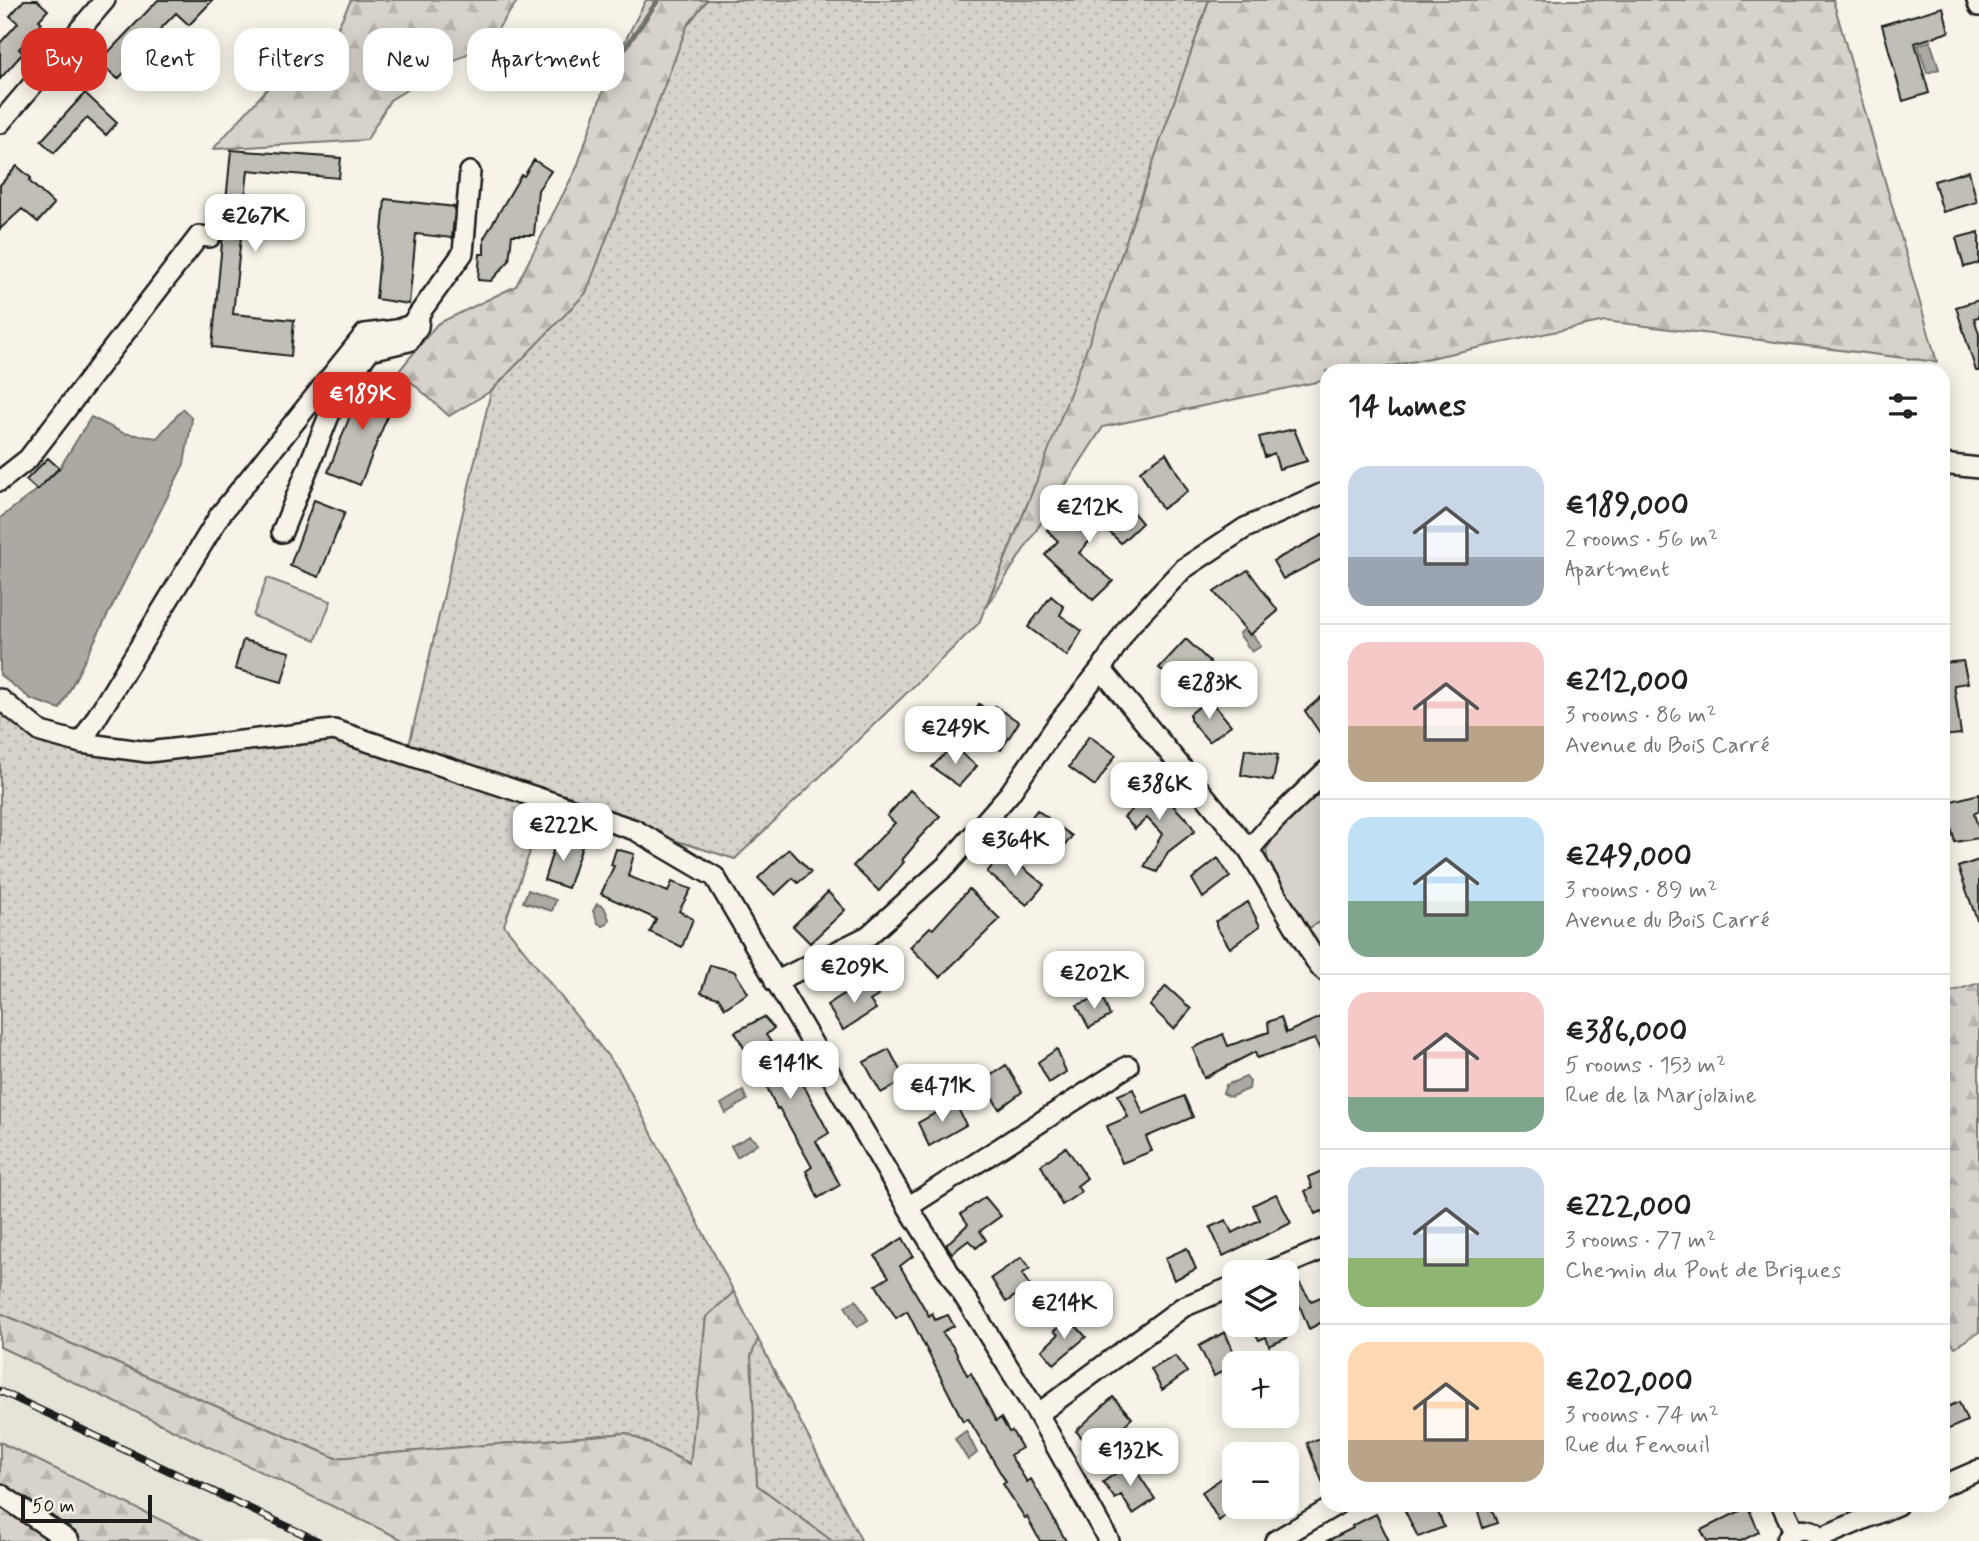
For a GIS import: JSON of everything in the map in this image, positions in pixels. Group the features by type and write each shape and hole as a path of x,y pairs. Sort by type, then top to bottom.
{"street":[{"path":"0,123 106,0"},
{"path":"1977,0 1979,6"},
{"path":"81,743 220,515 241,486 365,334 411,325 463,253 470,172"},
{"path":"0,481 27,459 199,236 210,237"},
{"path":"282,531 339,391 370,350 409,341 418,327 420,313"},
{"path":"1950,465 1979,468"},
{"path":"775,982 868,936 947,865 1010,793 1129,626 1183,569 1245,528 1320,495"},
{"path":"1101,668 1249,850 1320,966"},
{"path":"0,699 41,732 81,743 148,752 334,730 635,830 715,877 908,1207 1038,1414 1109,1541"},
{"path":"1249,850 1273,821 1320,777"},
{"path":"908,1207 1128,1066"},
{"path":"1297,1260 1320,1250"},
{"path":"1038,1414 1183,1307 1222,1291"},
{"path":"1950,1483 1979,1470"},
{"path":"0,1494 69,1541"},
{"path":"1275,1541 1324,1512"},
{"path":"1785,1512 1790,1536 1807,1529 1820,1539 1881,1512"}],"shaded area":[{"path":"1930,41 1939,69 1927,73 1918,45"},
{"path":"183,409 192,419 184,464 60,709 31,699 0,675 0,518 59,469 91,417 123,433 157,438"},
{"path":"1247,627 1261,646 1252,652 1239,634"},
{"path":"528,890 556,900 552,911 523,902"},
{"path":"597,904 604,907 609,919 603,926 598,923 593,911"},
{"path":"1246,1077 1250,1082 1249,1089 1230,1097 1223,1093 1226,1085"},
{"path":"743,1091 747,1100 726,1113 721,1104"},
{"path":"750,1136 758,1143 737,1157 731,1146"},
{"path":"856,1300 868,1320 857,1327 845,1306"},
{"path":"0,1347 405,1541 204,1541 0,1442"},
{"path":"966,1431 977,1453 968,1460 955,1439"}],"green space":[{"path":"351,0 518,0 498,28 467,28 467,54 453,62 453,28 363,28 363,91 405,91 390,100 367,140 213,149 265,91 349,91 349,28 337,28"},
{"path":"646,0 707,0 687,26 586,293 491,391 449,416 399,371 437,324 516,286 577,167 603,91 624,91 624,43"},
{"path":"707,0 1209,0 1083,367 979,623 735,859 548,801 504,925 619,1070 734,1292 706,1317 691,1464 627,1433 336,1458 0,1313 0,699 41,732 148,752 334,730 407,754 491,391 586,292 687,26"},
{"path":"1209,0 1833,0 1937,362 1605,321 1401,364 1320,364 1320,381 1103,427 986,608 1114,276"},
{"path":"267,578 331,601 316,640 253,616"},
{"path":"1320,790 1320,922 1307,929 1269,866 1266,850 1281,827"},
{"path":"1979,983 1979,1332 1955,1347 1950,1340 1950,992"},
{"path":"734,1292 758,1339 751,1356 757,1485 832,1541 405,1541 0,1347 0,1313 336,1458 627,1433 690,1464 706,1317"},
{"path":"758,1339 861,1540 832,1541 757,1485 750,1347"},
{"path":"0,1442 204,1541 0,1541"}],"building":[{"path":"24,0 37,0 48,10 39,20 42,23 38,28 21,28 21,55 0,79 0,43 18,23 10,16"},
{"path":"158,0 213,0 189,25 176,13 161,28 131,28"},
{"path":"1943,7 1949,32 1915,43 1929,93 1903,101 1882,25"},
{"path":"121,39 121,76 118,79 107,69 107,54"},
{"path":"85,93 117,123 106,135 87,118 54,153 41,141"},
{"path":"231,150 341,158 339,178 248,170 233,314 294,320 291,356 212,347"},
{"path":"534,160 551,171 538,190 534,235 512,235 509,261 491,281 478,280 480,254 484,254 484,238 521,175 524,176"},
{"path":"17,166 54,204 38,222 22,209 0,229 0,185"},
{"path":"1969,171 1977,202 1943,212 1934,181"},
{"path":"385,199 455,207 452,238 416,234 409,304 376,299"},
{"path":"1979,232 1979,263 1964,267 1956,238"},
{"path":"1979,300 1979,317 1974,318 1979,334 1979,371 1976,371 1956,307"},
{"path":"364,380 397,392 360,485 328,472"},
{"path":"1294,429 1307,461 1279,469 1274,453 1265,457 1259,437"},
{"path":"1166,453 1188,491 1162,509 1140,471"},
{"path":"48,458 59,468 37,490 26,480"},
{"path":"1120,497 1142,523 1121,543 1103,526 1079,553 1113,581 1093,600 1045,555 1058,541 1047,530 1062,513 1080,531"},
{"path":"314,500 345,512 319,577 290,566"},
{"path":"1320,536 1320,560 1283,579 1273,561"},
{"path":"1248,570 1278,611 1250,635 1214,592"},
{"path":"1051,596 1064,607 1060,615 1082,631 1067,656 1028,627"},
{"path":"1186,639 1210,662 1184,690 1159,668"},
{"path":"243,640 290,652 282,682 235,669"},
{"path":"1963,661 1968,683 1954,685 1961,734 1950,735 1950,662"},
{"path":"1320,698 1320,733 1305,711"},
{"path":"1209,699 1231,725 1209,742 1190,720 1190,714"},
{"path":"979,704 990,712 995,706 1019,722 1001,750 964,728"},
{"path":"1089,736 1116,755 1095,786 1069,767"},
{"path":"952,746 977,766 959,786 932,767"},
{"path":"1245,749 1278,755 1273,781 1241,775"},
{"path":"1151,782 1186,817 1195,831 1168,852 1157,872 1144,867 1162,834 1147,818 1135,829 1124,817 1132,810 1127,804"},
{"path":"910,790 940,816 917,840 902,860 904,862 879,891 853,866 895,823 887,816"},
{"path":"1979,794 1979,811 1974,814 1979,838 1955,842 1950,824 1950,801"},
{"path":"1037,810 1072,836 1056,857 1021,831"},
{"path":"557,838 582,846 568,888 544,880"},
{"path":"616,849 634,854 628,876 668,892 672,882 691,889 679,911 693,919 682,947 650,932 656,919 601,894 614,866 611,865"},
{"path":"789,849 811,872 798,883 793,878 775,895 758,878"},
{"path":"1004,852 1044,885 1027,905 987,872"},
{"path":"1218,858 1230,877 1203,898 1192,879"},
{"path":"1979,860 1979,919 1977,920 1958,867"},
{"path":"969,889 1000,919 940,977 910,947 930,927 933,929"},
{"path":"828,892 845,910 810,943 793,926"},
{"path":"1248,902 1260,926 1230,948 1216,926 1216,921"},
{"path":"710,965 734,971 748,993 725,1008 719,998 701,993"},
{"path":"867,979 878,996 870,1001 876,1009 843,1030 827,1005"},
{"path":"1166,986 1191,1009 1174,1029 1150,1006"},
{"path":"1102,996 1110,1016 1089,1028 1077,1005"},
{"path":"764,1017 774,1028 766,1035 785,1062 790,1060 829,1133 816,1141 840,1185 818,1198 806,1171 812,1167 779,1108 777,1109 756,1063 753,1064 735,1032"},
{"path":"1281,1017 1286,1033 1320,1017 1320,1050 1315,1039 1257,1058 1255,1052 1204,1078 1193,1048 1223,1034 1228,1046 1269,1032 1268,1022"},
{"path":"889,1049 905,1080 881,1093 864,1062"},
{"path":"1057,1049 1066,1072 1049,1083 1038,1062"},
{"path":"1006,1065 1022,1092 999,1109 983,1081"},
{"path":"1133,1089 1143,1114 1184,1096 1193,1117 1146,1137 1152,1151 1122,1163 1107,1126 1128,1117 1118,1095"},
{"path":"955,1102 966,1125 929,1146 918,1123"},
{"path":"1066,1147 1087,1178 1077,1186 1081,1192 1062,1205 1041,1165"},
{"path":"1320,1172 1320,1212 1315,1214 1305,1191 1312,1188 1308,1177"},
{"path":"1276,1194 1291,1223 1223,1256 1210,1227 1226,1220 1232,1233 1260,1220 1253,1205"},
{"path":"985,1197 1001,1216 980,1231 986,1240 976,1248 969,1240 952,1253 946,1245 968,1224 961,1214"},
{"path":"903,1238 913,1256 900,1266 929,1316 932,1313 935,1320 948,1315 954,1326 942,1332 954,1348 967,1375 971,1373 996,1421 1001,1418 1009,1432 1012,1431 1022,1448 1010,1455 1027,1482 1031,1479 1066,1541 1040,1541 1027,1517 1025,1518 1003,1484 1006,1482 968,1418 963,1421 907,1311 896,1318 876,1285 889,1277 875,1256"},
{"path":"1187,1248 1196,1269 1174,1280 1165,1258"},
{"path":"1022,1257 1030,1268 1022,1274 1030,1286 1006,1302 991,1278"},
{"path":"1299,1282 1311,1301 1320,1297 1320,1323 1309,1329 1299,1304"},
{"path":"1069,1318 1086,1337 1054,1364 1042,1350 1058,1335 1054,1331"},
{"path":"1222,1334 1222,1337 1227,1337 1233,1351 1222,1351 1222,1371 1214,1376 1199,1346"},
{"path":"1266,1337 1287,1338 1269,1346"},
{"path":"1175,1356 1187,1372 1162,1390 1151,1369"},
{"path":"1113,1397 1132,1418 1095,1452 1076,1431"},
{"path":"1959,1402 1967,1421 1950,1428 1950,1406"},
{"path":"1320,1438 1320,1476 1307,1443"},
{"path":"1131,1463 1155,1499 1133,1514 1121,1495 1115,1499 1103,1482"},
{"path":"1222,1478 1222,1518 1219,1521 1202,1492"},
{"path":"1406,1512 1438,1512 1444,1527 1418,1537"},
{"path":"1478,1512 1493,1512 1497,1523 1483,1528"},
{"path":"1738,1512 1750,1512 1759,1532 1741,1541 1707,1541 1701,1530"},
{"path":"1376,1514 1389,1541 1327,1541 1353,1528 1352,1526"}],"waterway":[{"path":"624,50 658,0"}],"railway":[{"path":"0,1391 318,1541"}]}
